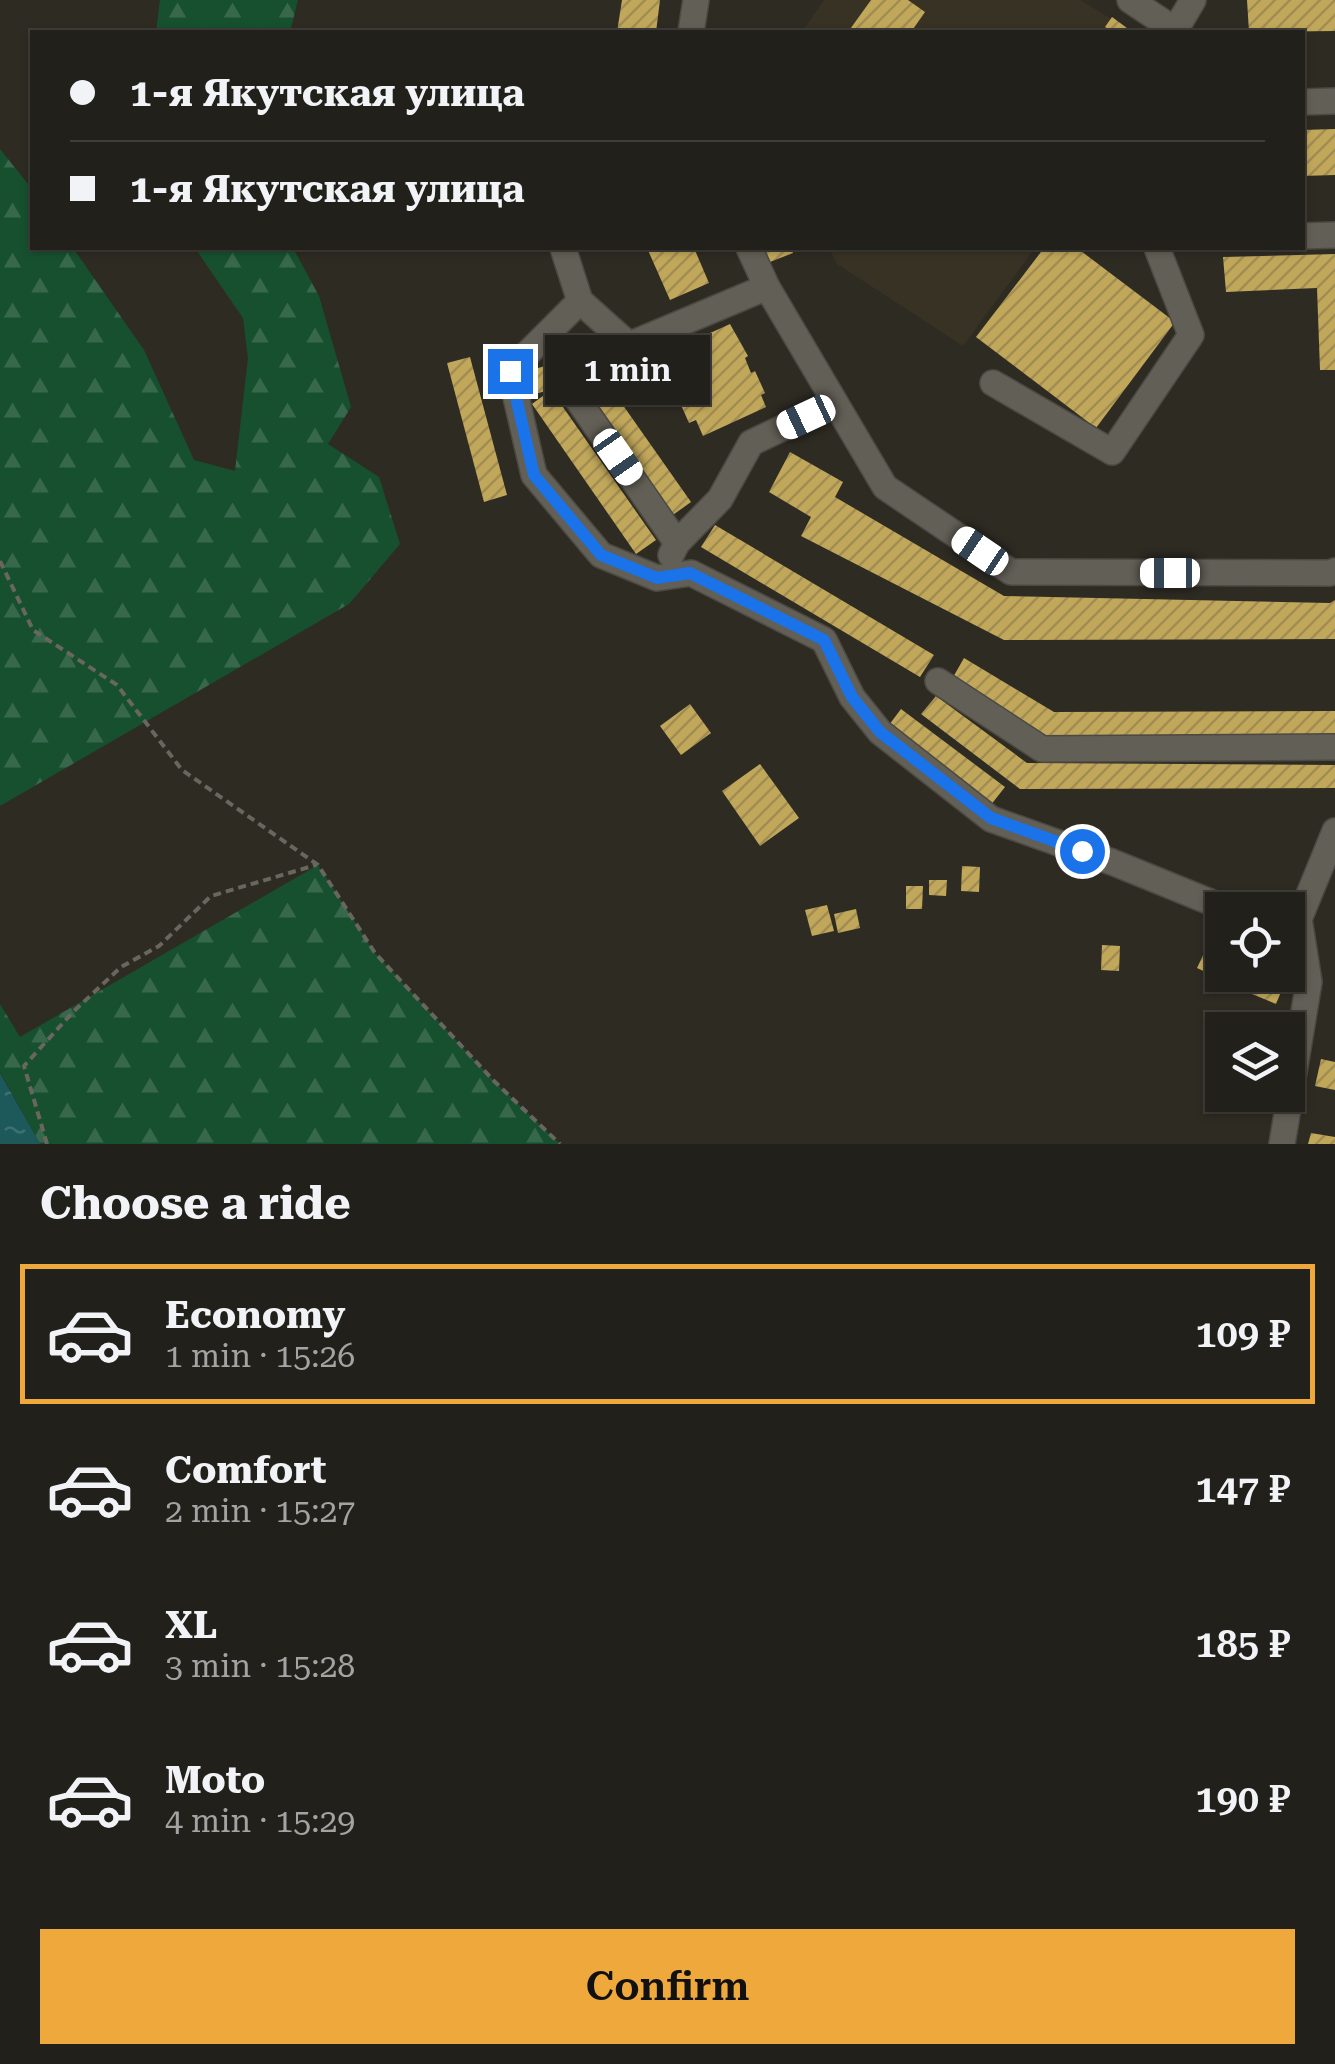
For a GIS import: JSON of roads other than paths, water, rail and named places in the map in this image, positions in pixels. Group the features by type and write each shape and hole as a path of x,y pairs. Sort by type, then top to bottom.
{"street":[{"path":"691,30 696,0"},
{"path":"1130,0 1173,30"},
{"path":"1175,30 1193,0"},
{"path":"1305,102 1335,101"},
{"path":"1305,236 1335,234"},
{"path":"564,250 580,301 628,345 632,369 578,400 677,543"},
{"path":"751,250 766,287 885,487 1011,572 1335,570"},
{"path":"993,383 1112,452 1191,335 1158,250"},
{"path":"628,345 766,287"},
{"path":"580,301 510,371 534,475 601,555 657,578 690,573 824,640 852,697 880,732 991,818 1205,900"},
{"path":"657,578 677,543 720,499 751,443 833,404"},
{"path":"938,682 1042,749 1335,747"},
{"path":"1305,894 1335,831"},
{"path":"1282,1144 1309,982 1305,966"}],"water":[{"path":"0,1073 40,1144 0,1144"}]}
